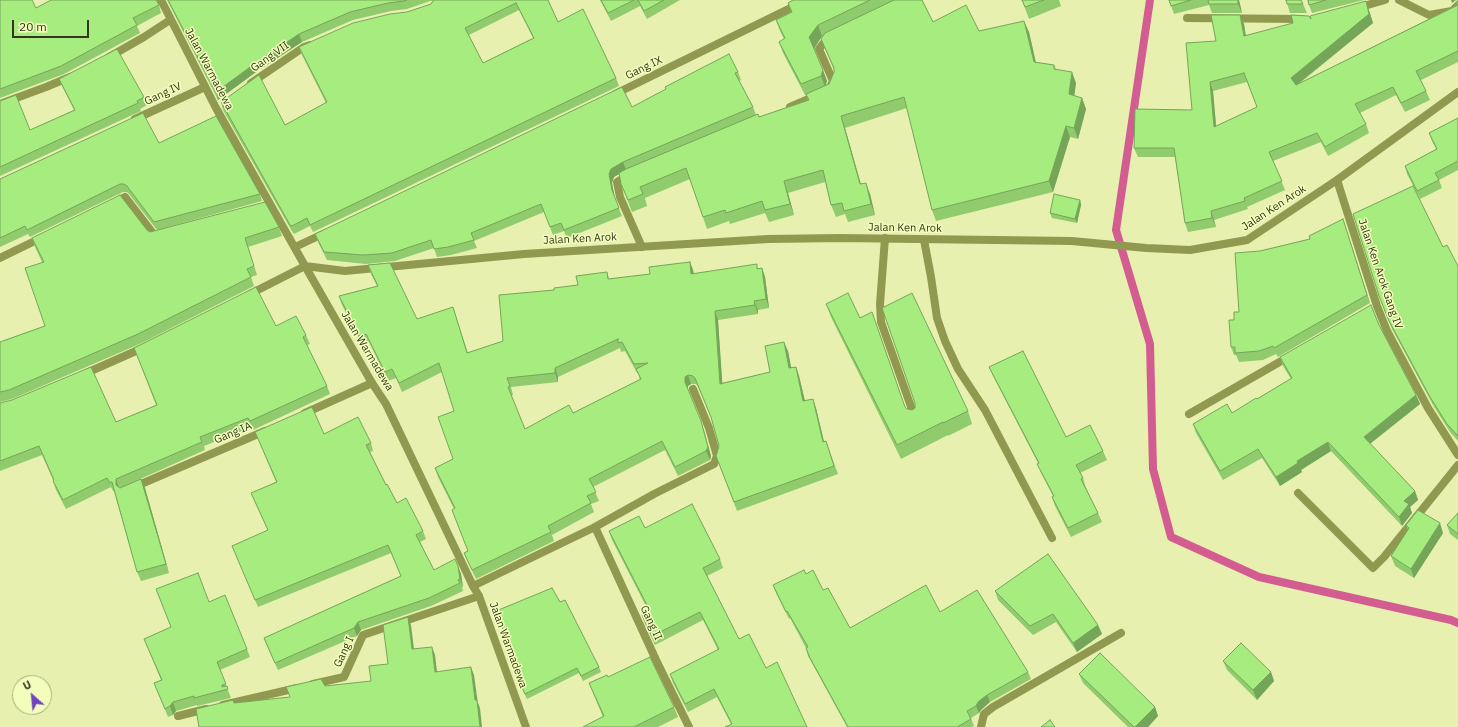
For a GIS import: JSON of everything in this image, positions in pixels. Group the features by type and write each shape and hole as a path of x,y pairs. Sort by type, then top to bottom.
{"street":[{"name":"Gang IX","path":"609,96 807,0"},
{"path":"1347,10 1385,0"},
{"path":"1399,0 1429,15 1452,11 1458,5"},
{"name":"Jalan Warmadewa","path":"163,1 170,20 205,87 219,106 266,206 295,247 372,383 386,404 479,596 526,727"},
{"path":"1187,18 1309,19"},
{"path":"103,60 144,37 170,20"},
{"path":"779,112 829,90 832,81 819,49 826,40 840,34"},
{"name":"Gang VII","path":"241,90 304,47 317,42"},
{"path":"0,104 78,73"},
{"name":"Gang IV","path":"126,123 205,87"},
{"name":"Jalan Ken Arok","path":"305,266 345,271 524,254 768,239 885,238 924,240 1090,242 1146,248 1190,250 1247,240 1337,180 1458,92"},
{"path":"636,172 617,182 620,197 642,247"},
{"name":"Jalan Ken Arok Gang IV","path":"1337,180 1374,308 1428,408 1458,455"},
{"path":"104,207 125,197 155,236 171,232"},
{"path":"295,247 330,230"},
{"path":"0,258 49,234"},
{"path":"885,238 880,304 882,322 915,418"},
{"path":"924,240 937,318 945,341 958,369 985,410 1052,538"},
{"path":"242,298 305,266"},
{"path":"79,376 151,344"},
{"path":"1189,414 1296,353"},
{"path":"301,415 372,383"},
{"path":"473,586 595,527 654,494 710,467 716,461 717,456 709,428 693,389"},
{"name":"Gang IA","path":"124,491 272,428"},
{"path":"1298,493 1373,568 1458,464"},
{"name":"Gang II","path":"595,527 656,660 689,727"},
{"name":"Gang I","path":"178,716 344,677 363,635 479,596"},
{"path":"981,727 984,714 993,707 1120,633"}],"building":[{"path":"0,0 32,0 36,8 51,0 156,0 159,5 133,18 137,25 61,66 0,89"},
{"path":"168,0 407,0 350,12 299,34 216,92"},
{"path":"434,0 548,0 558,22 583,9 616,78 310,225 307,218 292,226 290,225 221,102 259,75 285,125 327,102 299,47 353,23 390,14 407,12 431,4","holes":["516,3 534,38 483,63 465,28"]},
{"path":"601,0 634,0 608,13"},
{"path":"638,0 664,0 644,11"},
{"path":"793,0 870,0 818,25 809,37 823,70 821,76 801,84 779,42 785,38 776,20 792,12 788,3"},
{"path":"894,0 922,0 933,22 966,5 979,31 1024,21 1034,62 1054,65 1054,69 1072,72 1069,94 1082,98 1074,128 1066,126 1049,181 932,210 904,97 841,116 860,184 866,183 871,204 844,211 842,203 831,205 823,170 784,181 790,204 765,210 762,201 726,213 725,210 703,217 686,168 640,187 643,194 628,200 621,184 619,173 626,169 758,114 759,117 809,100 806,94 829,84 834,72 834,68 821,39 825,33"},
{"path":"1022,0 1044,0 1025,7"},
{"path":"1169,0 1191,0 1171,6"},
{"path":"1208,0 1238,0 1238,4 1209,4"},
{"path":"1286,0 1301,0 1303,4 1287,4"},
{"path":"1308,0 1326,0 1309,5"},
{"path":"1366,1 1369,14 1291,78 1296,85 1458,5 1458,51 1416,71 1426,91 1401,103 1393,87 1355,104 1366,124 1325,147 1317,133 1269,152 1282,181 1244,198 1245,201 1211,211 1212,218 1185,223 1174,148 1134,148 1135,109 1192,110 1186,43 1216,41 1211,15 1240,15 1244,36 1293,23 1291,15 1309,16 1311,19 1310,16","holes":["1244,73 1257,107 1214,127 1210,82"]},
{"path":"117,49 144,97 137,101 138,103 0,167 0,101 16,95 30,130 75,110 59,79"},
{"path":"729,54 738,72 735,73 753,107 623,162 611,169 609,174 612,190 619,208 564,230 561,223 550,227 541,204 471,233 474,240 434,249 431,240 392,253 363,255 324,252 315,234 622,87 632,107 666,89 665,87"},
{"path":"143,113 159,143 216,116 260,194 154,222 127,186 120,184 27,230 25,226 0,238 0,179"},
{"path":"1458,118 1458,161 1435,173 1439,180 1417,191 1405,166 1437,149 1429,133"},
{"path":"1413,186 1443,247 1447,245 1458,266 1458,436 1447,424 1430,397 1389,321 1379,296 1353,214"},
{"path":"1054,194 1080,200 1075,219 1050,213"},
{"path":"120,195 150,232 265,202 279,227 245,238 254,266 247,269 251,277 138,334 9,390 0,392 0,342 45,326 25,268 44,262 32,238"},
{"path":"1343,219 1367,295 1274,348 1273,346 1259,351 1235,353 1235,347 1231,347 1229,320 1234,320 1234,312 1239,312 1235,253 1260,251 1310,239 1309,236"},
{"path":"690,262 691,274 757,264 757,269 762,268 766,299 754,301 755,305 715,311 720,384 770,372 765,346 784,342 789,368 796,367 803,401 813,399 823,442 826,441 834,466 734,502 716,456 719,446 711,417 695,378 688,375 685,377 685,382 701,421 708,447 706,451 675,467 662,441 589,479 596,492 587,496 591,503 548,526 551,532 472,570 464,553 468,551 452,510 455,508 435,468 453,459 438,417 454,411 439,363 399,383 392,369 385,372 366,334 360,337 339,296 378,286 368,265 390,263 417,319 453,307 467,353 503,341 499,295 554,290 554,288 578,285 576,276 607,272 608,279 650,274 649,267","holes":["618,339 618,343 622,342 634,364 648,363 636,369 641,379 573,413 569,405 525,429 508,387 510,386 507,378 555,373 555,368"]},
{"path":"256,287 276,326 296,316 306,335 303,337 327,386 250,421 248,418 200,437 202,442 116,479 116,485 120,488 141,479 166,564 137,572 112,482 109,482 107,478 63,500 53,481 54,480 39,446 0,461 0,403 12,400 91,367 116,422 157,405 134,348"},
{"path":"848,293 860,318 872,312 905,407 912,410 915,408 915,403 882,308 912,293 968,411 897,445 826,304"},
{"path":"1371,305 1379,325 1416,395 1364,437 1415,491 1404,501 1409,504 1399,517 1328,442 1297,461 1298,463 1276,477 1258,449 1220,471 1193,424 1227,404 1232,413 1292,378 1280,357"},
{"path":"1023,351 1066,437 1090,425 1103,451 1076,465 1083,478 1081,479 1098,513 1068,528 1052,497 1054,496 1037,464 1039,463 989,367"},
{"path":"312,407 324,434 358,417 371,443 366,445 386,485 387,484 397,503 406,498 423,531 416,535 434,570 455,559 458,566 460,579 458,580 460,583 429,598 358,622 354,628 275,663 264,638 401,576 388,545 255,600 232,546 268,530 251,493 277,482 255,432"},
{"path":"692,504 720,559 703,568 739,639 749,634 766,668 777,662 807,727 725,727 732,724 714,689 685,704 670,674 719,649 700,612 652,636 642,615 650,611 609,531 639,516 645,528"},
{"path":"1418,510 1440,523 1411,569 1391,556 1409,528 1406,525"},
{"path":"1458,513 1458,534 1447,525"},
{"path":"1048,554 1098,625 1073,643 1053,614 1030,626 995,591"},
{"path":"804,570 806,574 813,570 823,590 828,588 850,628 926,585 940,612 977,590 1028,672 987,695 978,702 976,706 967,711 971,719 957,727 848,727 810,658 806,648 808,647 787,611 786,612 773,585"},
{"path":"198,573 209,602 225,595 247,649 217,662 226,684 222,685 222,687 227,686 228,689 173,702 165,709 154,683 162,680 144,639 171,627 156,589"},
{"path":"552,588 560,602 565,600 599,667 581,676 577,668 525,694 512,667 517,665 496,611"},
{"path":"408,617 412,649 432,647 435,672 471,667 480,727 199,727 196,709 233,700 234,703 290,697 286,687 321,679 325,686 371,681 369,666 388,664 383,625"},
{"path":"1241,643 1271,672 1253,690 1223,661"},
{"path":"1100,653 1155,707 1135,727 1079,674"},
{"path":"650,657 674,707 634,727 583,727 604,716 589,683 607,675 608,677"},
{"path":"1050,720 1055,727 1041,727"}],"waterway":[{"path":"1150,0 1116,230 1150,344 1153,469 1171,537 1259,577 1451,620 1458,623"}]}
